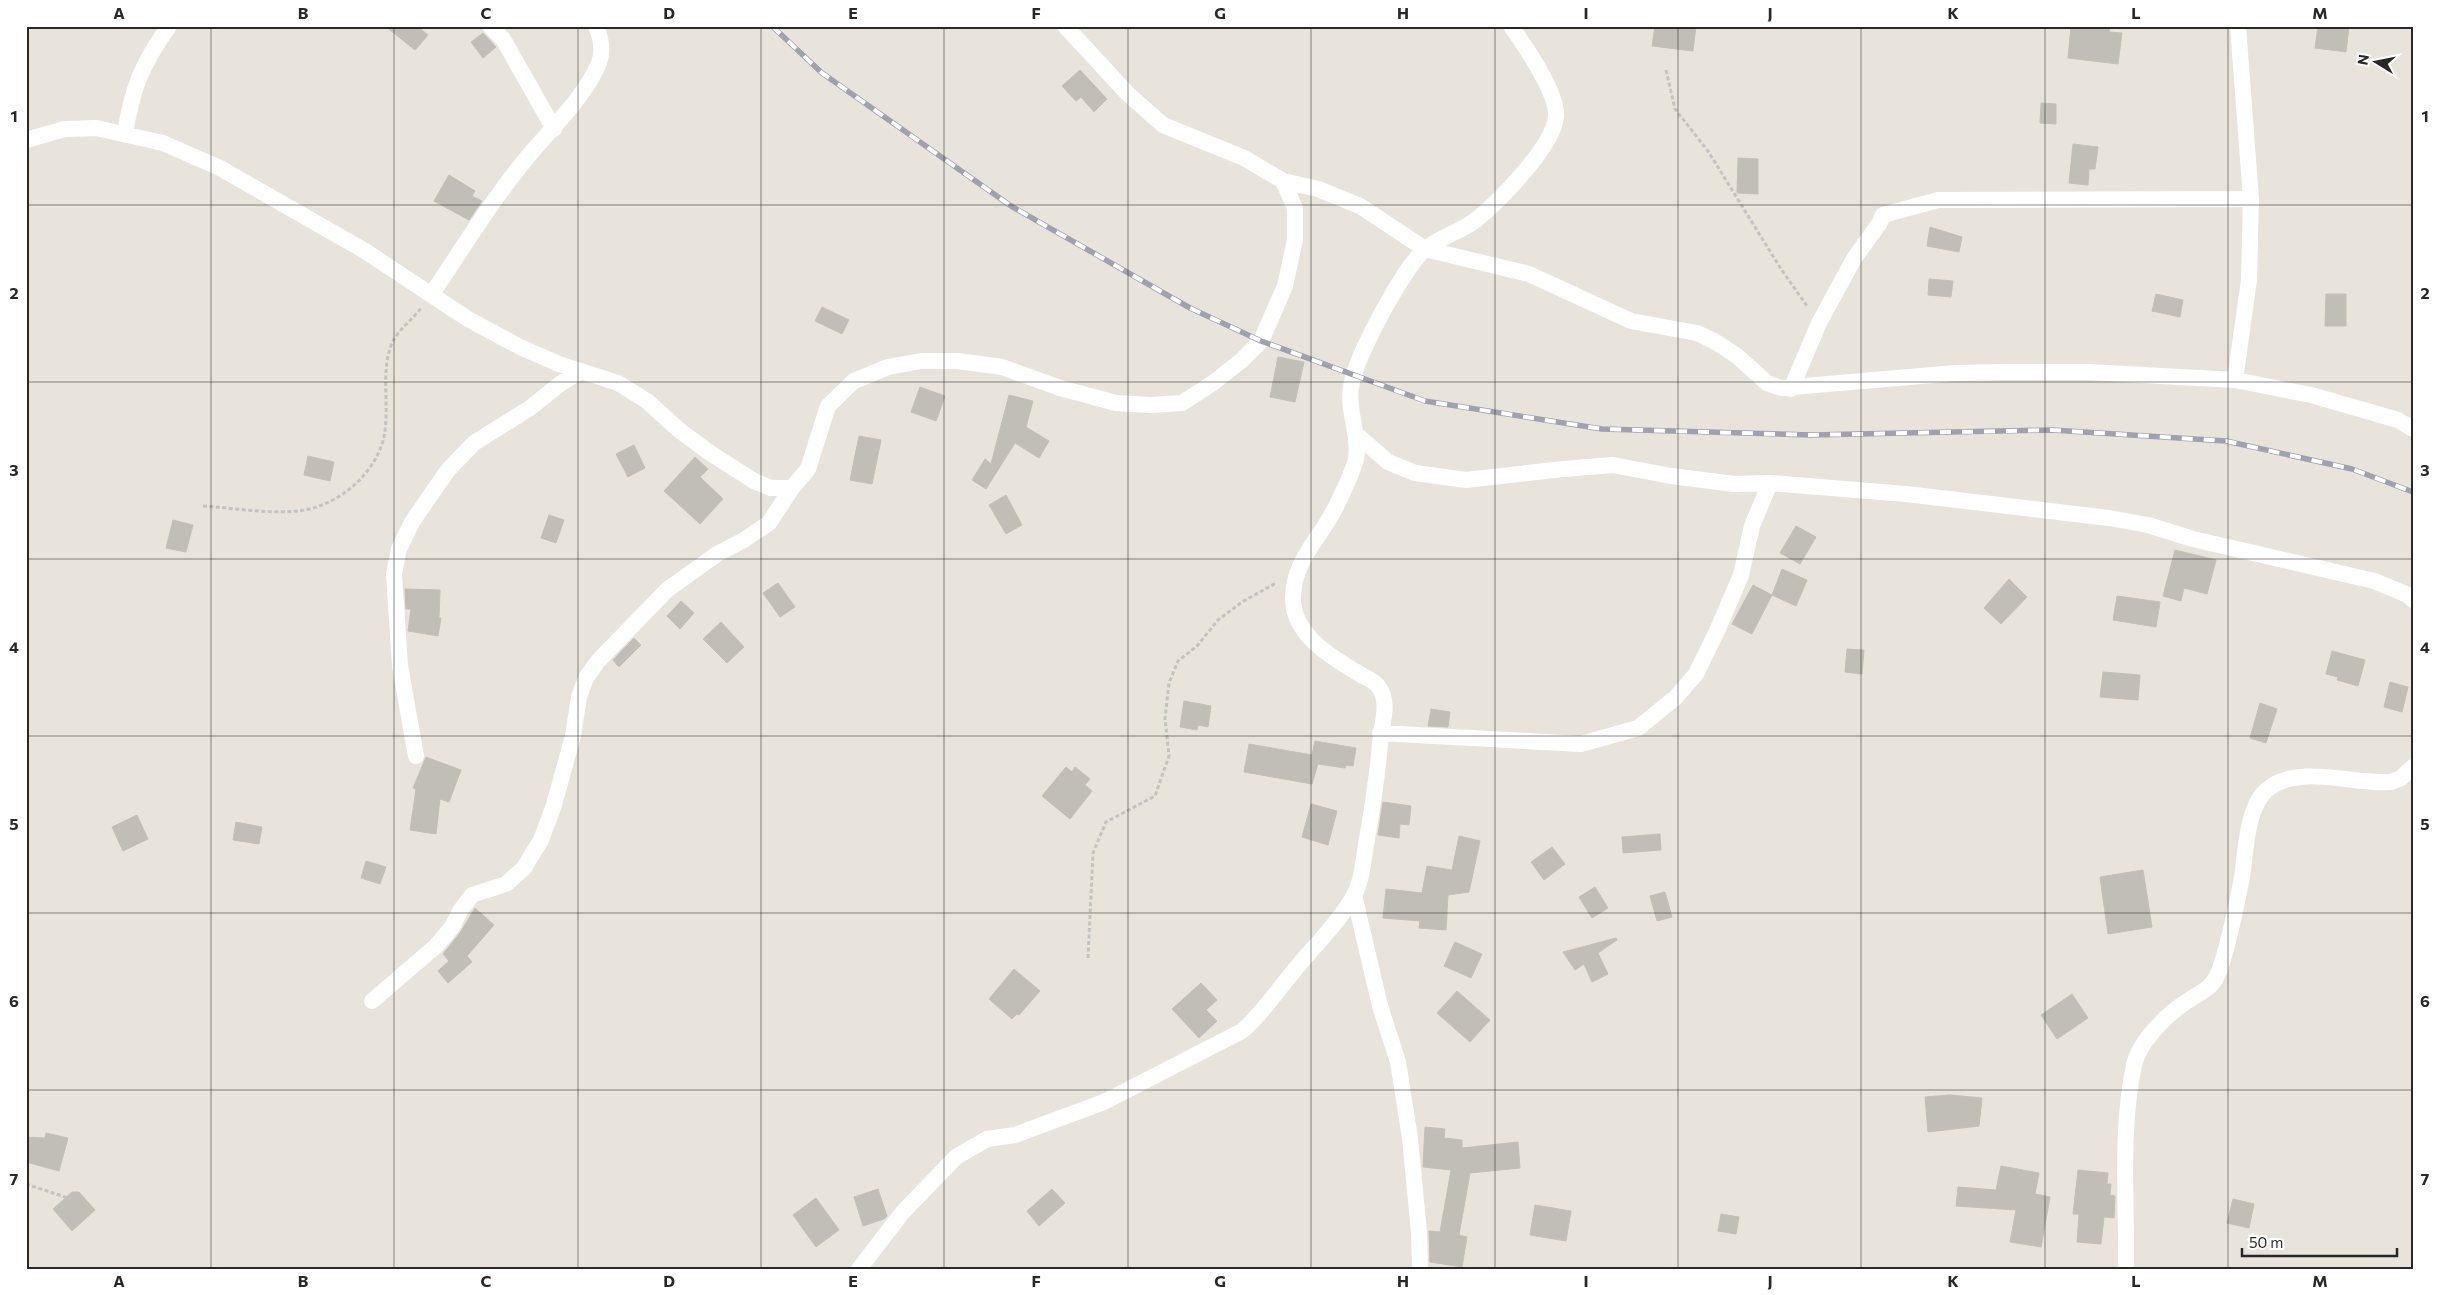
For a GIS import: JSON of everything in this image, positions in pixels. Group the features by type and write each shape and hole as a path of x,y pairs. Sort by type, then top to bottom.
{"street":[{"path":"125,134 137,80 148,56 169,26"},
{"path":"490,26 503,39 554,129"},
{"path":"431,295 530,155 554,129 599,63 602,40 596,26"},
{"path":"1065,26 1128,94 1163,125 1244,158 1283,182 1318,190 1360,206 1426,249 1529,274 1631,321 1697,333 1714,341 1736,356 1767,383 1791,389 1956,373 1995,372 2088,372 2235,380 2312,395 2398,420 2413,429"},
{"path":"859,1269 902,1213 956,1157 987,1140 1015,1135 1104,1102 1242,1031 1254,1021 1292,972 1317,945 1354,895 1361,873 1377,786 1380,733 1386,702 1378,685 1320,647 1298,621 1293,600 1298,570 1308,548 1326,524 1341,498 1356,459 1356,434 1352,416 1350,387 1361,358 1396,289 1411,265 1426,249 1475,221 1514,183 1539,154 1551,132 1556,117 1554,100 1530,52 1511,26"},
{"path":"2235,380 2249,280 2250,199 2238,26"},
{"path":"26,140 65,129 96,128 163,143 220,168 365,252 468,319 520,347 581,372 618,383 647,400 679,430 754,481 771,488 792,488"},
{"path":"372,1001 436,946 452,927 460,911 472,895 506,884 524,868 540,840 554,806 574,736 579,697 586,678 598,661 667,590 717,554 744,540 769,523 792,488 808,469 828,406 854,381 888,367 921,361 958,361 1002,367 1060,388 1116,403 1151,405 1182,402 1213,383 1242,360 1264,334 1285,286 1295,240 1295,208 1283,182"},
{"path":"1791,389 1819,323 1855,256 1879,224 1882,215 1927,202 1970,199 2250,199"},
{"path":"416,756 400,666 394,574 399,549 412,522 448,470 474,443 530,408 560,384 581,372"},
{"path":"1356,434 1388,462 1415,473 1466,480 1605,465 1734,484 1770,483 1906,494 2148,525 2193,539 2374,581 2408,595 2413,600"},
{"path":"1380,733 1581,744 1638,728 1675,698 1696,674 1741,575 1752,526 1770,483"},
{"path":"2126,1269 2127,1109 2135,1062 2160,1022 2185,1002 2209,989 2220,970 2241,878 2248,829 2257,803 2268,788 2288,780 2314,777 2391,782 2401,778 2413,767"},
{"path":"1354,895 1380,1006 1398,1062 1410,1138 1419,1232 1420,1269"}],"path":[{"path":"1666,70 1675,109 1708,151 1780,269 1819,323"},
{"path":"203,506 298,511 325,503 351,490 379,454 384,435 388,355 393,341 431,295"},
{"path":"1088,958 1093,853 1106,822 1155,796 1169,756 1165,718 1169,683 1178,661 1197,646 1218,620 1242,602 1298,570"},
{"path":"26,1184 71,1199"}],"building":[{"path":"385,26 417,26 428,35 415,50"},
{"path":"1655,26 1696,26 1693,51 1652,46"},
{"path":"2090,26 2110,26 2109,32 2122,33 2118,64 2068,58 2071,27 2089,29"},
{"path":"2318,26 2349,26 2346,52 2315,48"},
{"path":"483,33 496,47 483,58 471,42"},
{"path":"1080,70 1107,99 1094,112 1081,97 1076,101 1062,86"},
{"path":"2041,103 2056,104 2056,124 2040,123"},
{"path":"2073,144 2098,147 2095,169 2089,169 2088,185 2069,183"},
{"path":"1738,158 1758,159 1758,194 1737,193"},
{"path":"449,175 475,191 472,196 482,201 469,220 434,201"},
{"path":"1930,227 1962,237 1959,252 1927,246"},
{"path":"1929,279 1953,281 1951,297 1928,295"},
{"path":"2156,294 2183,300 2180,317 2152,311"},
{"path":"2326,294 2346,294 2346,326 2325,326"},
{"path":"822,307 849,320 842,334 815,321"},
{"path":"1278,357 1304,362 1295,402 1270,397"},
{"path":"920,387 945,396 936,421 911,412"},
{"path":"1009,395 1033,401 1026,427 1049,441 1039,458 1015,443 986,489 972,480 985,459 991,464"},
{"path":"859,436 881,440 872,484 850,480"},
{"path":"634,445 645,468 628,477 616,454"},
{"path":"308,456 334,462 330,481 304,475"},
{"path":"695,457 708,469 700,477 723,499 700,524 664,491"},
{"path":"1006,495 1022,525 1006,534 989,505"},
{"path":"549,515 564,520 556,543 541,538"},
{"path":"173,520 193,525 186,552 166,548"},
{"path":"1796,526 1816,537 1800,564 1780,553"},
{"path":"2175,550 2216,560 2207,594 2184,588 2181,601 2163,596"},
{"path":"1782,569 1807,580 1796,606 1772,595"},
{"path":"2009,579 2027,597 2001,624 1984,608"},
{"path":"778,583 795,607 780,617 763,593"},
{"path":"1753,585 1772,595 1752,634 1732,624"},
{"path":"405,589 440,590 439,618 441,618 438,636 408,631 411,609 406,609"},
{"path":"2117,596 2160,602 2156,627 2113,620"},
{"path":"681,601 694,613 680,629 667,616"},
{"path":"721,622 744,647 727,663 703,639"},
{"path":"634,638 641,645 619,667 613,660"},
{"path":"1847,649 1864,650 1862,674 1845,672"},
{"path":"2332,651 2365,660 2358,686 2337,680 2338,677 2326,674"},
{"path":"2103,672 2140,675 2138,700 2100,697"},
{"path":"2390,682 2408,687 2402,712 2384,707"},
{"path":"1184,701 1211,706 1208,727 1198,725 1197,730 1180,727"},
{"path":"2260,703 2277,709 2266,743 2250,738"},
{"path":"1431,709 1450,712 1448,727 1428,726"},
{"path":"1315,741 1356,748 1353,766 1346,765 1345,768 1318,764 1312,784 1244,772 1249,744 1312,755"},
{"path":"426,757 461,770 449,802 440,799 436,834 410,830 416,789 413,788"},
{"path":"1066,767 1072,772 1075,767 1090,779 1085,785 1092,791 1070,819 1042,796"},
{"path":"1383,802 1411,806 1409,825 1400,824 1399,838 1378,835"},
{"path":"1311,804 1337,811 1328,845 1302,837"},
{"path":"137,815 148,839 123,851 112,827"},
{"path":"236,822 262,827 259,844 233,840"},
{"path":"1660,834 1661,850 1623,853 1622,837"},
{"path":"1459,836 1480,841 1469,892 1448,895 1446,930 1419,928 1420,921 1383,918 1386,889 1422,893 1427,866 1452,870"},
{"path":"1552,847 1565,864 1544,880 1531,862"},
{"path":"366,861 386,867 380,884 361,878"},
{"path":"2143,870 2152,927 2108,934 2100,877"},
{"path":"1595,887 1608,908 1592,918 1579,897"},
{"path":"1665,892 1672,917 1657,921 1650,896"},
{"path":"475,908 494,925 467,956 472,962 448,983 438,971 449,961 443,954 460,933"},
{"path":"1616,938 1617,940 1598,953 1608,974 1592,982 1584,964 1575,970 1563,952"},
{"path":"1455,942 1482,954 1471,978 1444,966"},
{"path":"1014,969 1040,991 1019,1015 1017,1014 1012,1019 989,999"},
{"path":"1201,983 1217,1000 1206,1010 1217,1021 1199,1038 1172,1009"},
{"path":"1457,991 1490,1020 1470,1042 1437,1013"},
{"path":"2072,994 2088,1018 2057,1039 2041,1015"},
{"path":"1950,1095 1982,1098 1979,1126 1928,1132 1925,1097"},
{"path":"1425,1127 1445,1129 1444,1138 1462,1140 1462,1148 1518,1142 1520,1168 1470,1173 1459,1235 1467,1237 1462,1267 1430,1262 1429,1231 1440,1232 1451,1170 1423,1167"},
{"path":"46,1133 68,1138 59,1171 26,1162 26,1137 45,1138"},
{"path":"2001,1166 2039,1173 2035,1194 2050,1197 2041,1247 2010,1242 2016,1210 1956,1206 1958,1187 1996,1190"},
{"path":"2078,1170 2108,1173 2107,1184 2111,1184 2110,1195 2115,1196 2114,1218 2104,1217 2101,1244 2077,1242 2079,1214 2073,1214"},
{"path":"878,1189 887,1216 884,1219 863,1226 854,1197"},
{"path":"1052,1189 1065,1203 1039,1226 1027,1211"},
{"path":"72,1192 79,1192 95,1210 72,1231 53,1209"},
{"path":"816,1198 839,1230 816,1247 793,1215"},
{"path":"2233,1199 2254,1204 2249,1228 2227,1223"},
{"path":"1535,1205 1571,1211 1566,1241 1530,1235"},
{"path":"1721,1214 1739,1217 1736,1234 1718,1231"}],"railway":[{"path":"772,26 822,73 1011,206 1190,308 1261,341 1425,401 1602,429 1811,435 2052,430 2226,441 2352,469 2413,492"}]}
